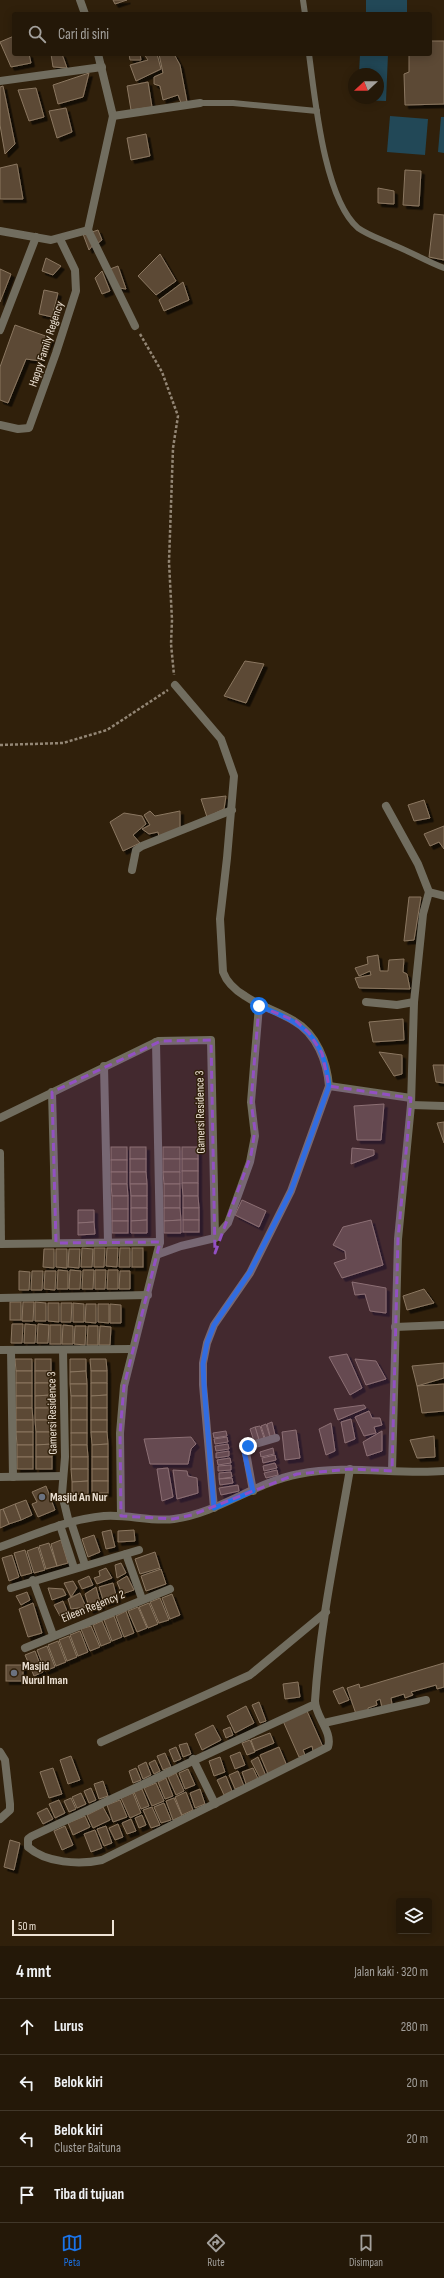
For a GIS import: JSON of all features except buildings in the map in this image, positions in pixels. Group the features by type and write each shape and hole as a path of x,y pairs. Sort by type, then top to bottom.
{"street":[{"path":"80,0 84,12"},
{"path":"99,56 112,116 88,230 135,326"},
{"path":"0,81 102,67"},
{"path":"112,116 200,103"},
{"path":"0,231 51,240 60,239 88,230"},
{"path":"0,330 36,237"},
{"name":"Happy Family Regency","path":"0,425 18,429 29,428 56,353 76,291 75,270 60,239"},
{"path":"175,685 221,739 234,776 232,810 220,919 223,972 230,985 259,1006 296,1021 309,1033 322,1053 329,1086 291,1191 250,1272 214,1325 207,1343 203,1364 214,1508"},
{"path":"386,806 418,864 429,892 423,914 414,1002 411,1102 398,1239 392,1471"},
{"path":"132,870 136,850 142,846 232,810"},
{"path":"429,892 444,896"},
{"path":"366,1002 397,1005 414,1002"},
{"path":"159,1254 181,1246 215,1238 228,1223 250,1162 255,1136 251,1110 259,1006"},
{"name":"Gamersi Residence 3","path":"0,1118 156,1042 211,1040 215,1238"},
{"path":"121,1516 120,1423 124,1386 132,1349 159,1254 160,1242 156,1042"},
{"path":"104,1066 108,1242"},
{"path":"329,1086 411,1102 444,1106"},
{"path":"52,1092 56,1243"},
{"path":"0,1153 1,1244 160,1242"},
{"path":"0,1298 148,1295"},
{"path":"396,1327 444,1325"},
{"path":"0,1350 132,1349"},
{"path":"11,1350 13,1477"},
{"name":"Gamersi Residence 3","path":"63,1350 65,1457 62,1494 70,1523"},
{"path":"253,1491 245,1448 276,1438"},
{"path":"315,1704 194,1759 100,1806 32,1836 28,1839 28,1847 32,1851 54,1859 89,1863 102,1860 323,1751 329,1744 324,1724 315,1704 326,1612 350,1469"},
{"path":"0,1547 60,1525 94,1517 121,1516 173,1519 214,1508 298,1474 350,1469 422,1473 444,1471"},
{"path":"0,1477 63,1476"},
{"path":"70,1523 84,1566"},
{"path":"60,1525 74,1568"},
{"path":"11,1588 33,1580 139,1550"},
{"name":"Eileen Regency 2","path":"126,1554 142,1599"},
{"name":"Eileen Regency 2","path":"33,1580 54,1635"},
{"name":"Eileen Regency 2","path":"25,1648 142,1599 170,1589"},
{"path":"101,1742 250,1675 326,1612"},
{"path":"324,1724 426,1700"},
{"path":"0,1752 5,1760 10,1810 0,1819"},
{"path":"194,1759 215,1804"}],"lane":[{"path":"303,0 305,12"},
{"path":"309,56 325,154 336,191 345,212 358,228 374,237 444,268"},
{"path":"200,103 233,103 317,111"}],"path":[{"path":"0,745 63,743 107,730 175,685 171,644 172,620 169,562 173,448 178,416 162,372 135,326"}],"highlighted area":[{"path":"259,1006 296,1021 309,1033 322,1053 329,1086 411,1098 398,1239 392,1471 350,1469 297,1474 192,1515 173,1519 121,1516 120,1433 124,1386 160,1242 56,1243 52,1092 161,1041 211,1040 215,1253 251,1155 255,1130 251,1102"}],"water":[{"path":"366,0 407,0 407,12 366,12"},
{"path":"360,56 388,56 386,101 384,101 384,68 359,68"},
{"path":"390,116 428,119 425,155 387,152"},
{"path":"441,117 444,117 444,153 438,152"}],"place":[{"name":"Masjid An Nur","path":"42,1497"},
{"name":"Masjid Nurul Iman","path":"14,1673"}],"route":[{"path":"248,1446 244,1451 253,1491 214,1508 203,1364 207,1343 214,1325 250,1272 291,1191 320,1107 329,1086 322,1053 309,1033 296,1021 259,1006"}]}
